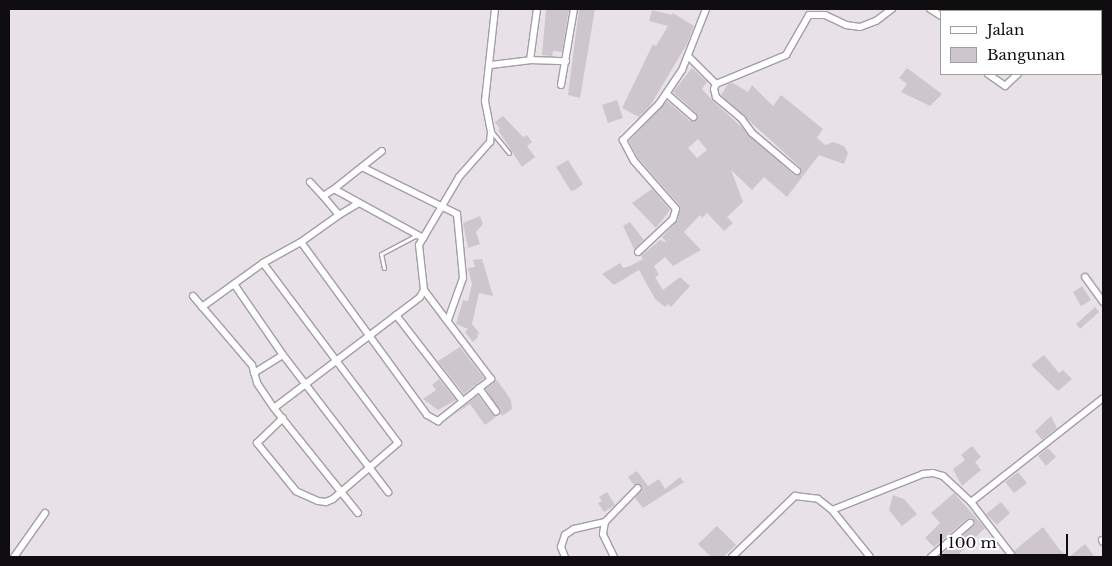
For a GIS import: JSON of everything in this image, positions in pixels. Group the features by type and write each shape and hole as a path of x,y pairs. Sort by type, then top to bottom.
{"street":[{"path":"301,242 371,334 430,418 438,421 462,400 490,380 490,375 424,290 418,251 420,236 458,177 490,142 491,132 485,101 491,65 496,9"},
{"path":"530,60 537,9"},
{"path":"561,85 574,9"},
{"path":"638,252 673,219 676,209 634,161 622,140 666,94 688,57 706,9"},
{"path":"797,171 752,134 742,119 716,97 713,93 716,84 786,55 809,15 825,14 846,25 860,27 876,21 892,9"},
{"path":"688,57 716,84"},
{"path":"491,65 530,60 566,62"},
{"path":"989,75 1005,86 1017,75"},
{"path":"666,94 693,116"},
{"path":"323,196 382,151"},
{"path":"362,167 454,212 458,218 463,278 448,320"},
{"path":"310,182 339,214"},
{"path":"334,189 357,204 420,236"},
{"path":"202,308 263,263 301,242 339,214 357,204"},
{"path":"263,263 397,438 397,447 326,502 304,497 258,446 257,441 283,418"},
{"path":"1085,278 1103,302"},
{"path":"234,284 282,355 307,383 369,470 388,492"},
{"path":"274,408 335,359 396,315 424,290"},
{"path":"193,296 252,365 257,383 274,408 358,512"},
{"path":"396,315 462,400"},
{"path":"254,373 282,355"},
{"path":"478,388 496,412"},
{"path":"971,502 1103,398"},
{"path":"832,510 923,474 943,476 971,502 1013,557"},
{"path":"565,557 560,547 565,535 574,529 605,522 638,488"},
{"path":"732,557 795,496 818,499 832,510 870,557"},
{"path":"14,557 45,513"},
{"path":"605,522 603,534 614,557"},
{"path":"931,557 970,523"}],"lane":[{"path":"491,132 509,153"},
{"path":"384,268 381,254 420,236"}],"building":[{"path":"546,9 569,9 562,52 553,51 552,56 542,55"},
{"path":"579,9 595,9 580,98 568,95"},
{"path":"652,10 672,15 673,13 694,26 687,44 650,106 639,117 622,108 653,44 656,46 668,26 649,21"},
{"path":"692,68 707,82 702,89 713,101 794,175 801,174 800,167 721,95 728,84 733,83 748,92 752,85 773,106 781,95 823,129 817,138 825,145 833,142 844,146 848,153 844,164 819,155 787,197 764,177 752,190 731,170 743,202 727,217 733,223 724,231 707,213 702,218 700,215 684,232 701,250 673,266 665,257 654,266 659,275 655,277 663,290 680,277 690,286 671,307 668,304 665,307 655,299 639,270 614,285 602,274 620,263 623,268 643,259 641,256 660,240 667,243 662,237 678,220 680,206 638,158 629,141 667,101 690,121 697,120 696,113 673,92","holes":["698,139 707,150 697,158 688,148"]},
{"path":"907,68 942,94 930,106 901,92 907,84 899,78"},
{"path":"617,100 623,118 608,123 602,105"},
{"path":"503,116 523,137 527,135 532,142 527,146 535,157 522,167 498,130 500,129 495,122"},
{"path":"568,160 583,184 571,191 556,167"},
{"path":"652,189 670,210 656,228 632,203"},
{"path":"480,216 483,224 476,232 480,244 468,248 463,223"},
{"path":"630,222 644,240 634,249 623,226"},
{"path":"482,259 493,296 479,293 472,324 480,334 477,333 478,337 473,342 465,332 468,329 456,324 463,300 468,301 472,284 468,268 475,267 473,260"},
{"path":"1082,286 1091,300 1081,306 1073,292"},
{"path":"1095,307 1099,312 1080,329 1076,324"},
{"path":"460,347 484,378 464,394 438,361"},
{"path":"1044,355 1059,373 1063,370 1072,379 1058,391 1031,365"},
{"path":"439,379 456,400 438,410 423,399 436,390 432,385"},
{"path":"497,380 511,400 512,409 502,416 486,389"},
{"path":"478,395 492,414 497,416 485,425 470,404 455,414"},
{"path":"1051,416 1057,428 1042,440 1035,431"},
{"path":"972,446 981,457 975,462 981,470 962,486 953,469 965,460 961,455"},
{"path":"1048,448 1056,457 1046,466 1038,456"},
{"path":"637,471 648,486 659,479 665,489 680,477 684,482 643,508 635,498 643,486 634,485 628,477"},
{"path":"1018,472 1027,483 1014,493 1005,482"},
{"path":"607,492 615,505 604,512 598,503 602,501 599,497"},
{"path":"954,493 985,528 956,557 944,557 941,555 975,524 972,518 967,519 934,547 925,538 940,523 931,513"},
{"path":"893,495 904,499 917,514 902,526 889,510"},
{"path":"1001,502 1010,513 997,525 986,514"},
{"path":"717,526 736,545 723,557 711,557 698,544"},
{"path":"1043,527 1059,549 1068,557 1018,557 1014,551"},
{"path":"1085,544 1095,557 1069,557"}]}
